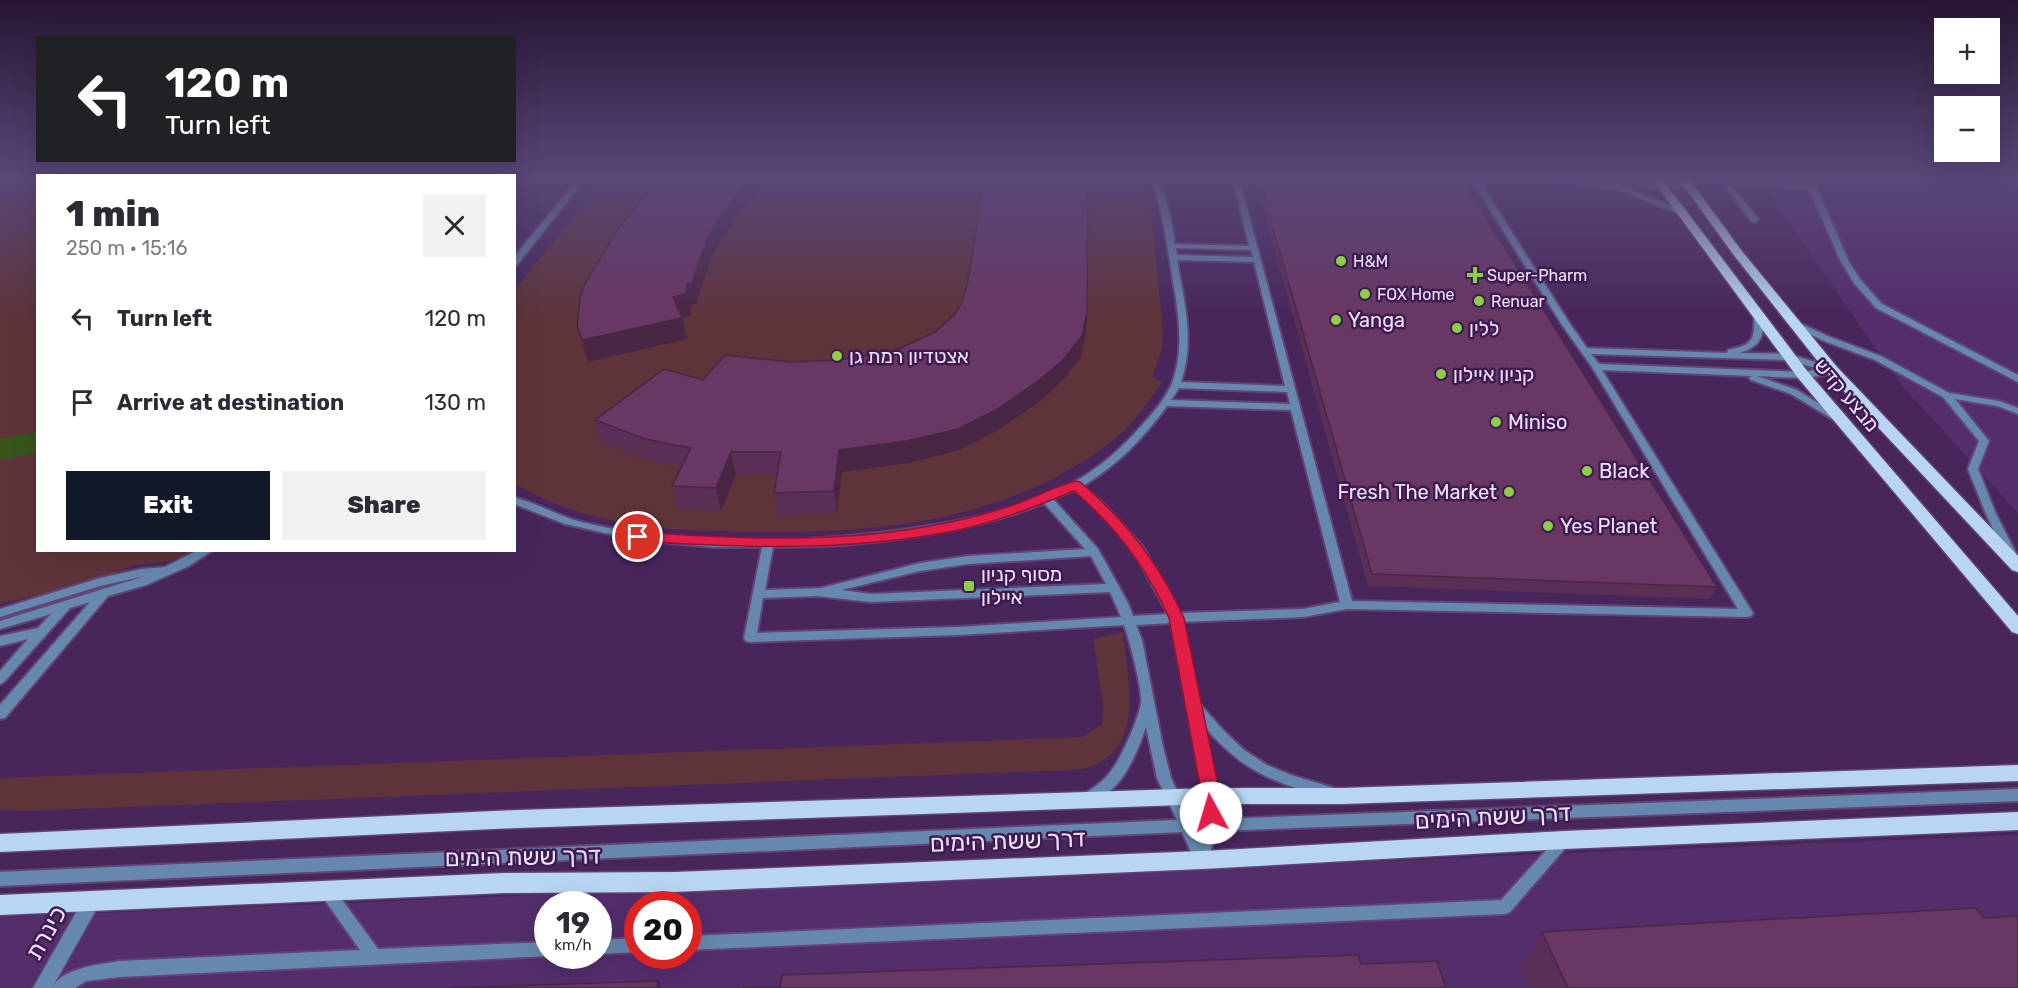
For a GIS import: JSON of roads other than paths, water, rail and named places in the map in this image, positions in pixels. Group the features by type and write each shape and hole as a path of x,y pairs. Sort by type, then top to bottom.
{"main road":[{"name":"מבצע קדש","path":"1690,225 1788,357 2018,628"},
{"name":"מבצע קדש","path":"1717,225 1832,370 2017,565"},
{"name":"דרך ששת הימים","path":"0,843 507,819 1210,796 1343,796 2018,773"},
{"name":"דרך ששת הימים","path":"0,905 504,883 675,882 1202,860 1564,840 2018,821"}],"street":[{"name":"כינרת","path":"42,988 92,901"}],"lane":[{"path":"516,261 545,225"},
{"path":"516,501 554,517 621,535 672,540 768,543 853,540 944,528 1046,498 1076,485 1119,454 1138,436 1176,385 1183,363 1185,339 1168,225"},
{"path":"1248,225 1347,605"},
{"path":"768,543 750,638 958,631 1303,613 1347,605 1747,613 1586,351 1566,325 1503,225"},
{"path":"1830,225 1840,252 1861,289 1879,306 2018,379"},
{"path":"1171,246 1254,248"},
{"path":"1173,257 1257,260"},
{"path":"1712,355 1750,346 1757,340 1760,333 1758,316"},
{"path":"1795,324 1878,358 1946,395 1999,404 2018,411"},
{"path":"1586,351 1788,357 1832,370"},
{"path":"1596,367 1803,375 1832,370"},
{"path":"1728,373 1749,376 1794,392 1842,422"},
{"path":"1176,385 1291,389"},
{"path":"1946,395 1984,441 1973,470 1991,514 2017,565"},
{"path":"1164,403 1296,407"},
{"path":"1076,485 1102,508 1139,550 1176,618 1210,796 1210,825 1202,860"},
{"path":"1046,498 1094,552 1129,621 1136,640 1156,747 1172,798 1202,860"},
{"path":"0,625 104,593 174,568 204,552"},
{"path":"817,592 920,567 968,561 1094,552"},
{"path":"0,613 91,584 143,572 174,568"},
{"path":"91,584 104,593"},
{"path":"0,679 66,605 91,584"},
{"path":"758,594 817,592 871,598 1114,588"},
{"path":"0,714 104,593"},
{"path":"0,641 41,632"},
{"path":"1085,800 1110,784 1120,771 1136,737 1147,703"},
{"path":"1193,704 1229,745 1257,766 1287,780 1343,796"},
{"name":"דרך ששת הימים","path":"0,879 1210,825 2018,795"},
{"path":"702,942 1505,906 1564,840"},
{"path":"327,890 374,957"},
{"path":"60,988 84,974 120,969 534,950"}],"place":[{"name":"H&M","path":"1341,261"},
{"name":"Super-Pharm","path":"1475,275"},
{"name":"FOX Home","path":"1365,294"},
{"name":"Renuar","path":"1479,301"},
{"name":"Yanga","path":"1336,320"},
{"name":"ללין","path":"1457,328"},
{"name":"אצטדיון רמת גן","path":"837,356"},
{"name":"קניון איילון","path":"1441,374"},
{"name":"Miniso","path":"1496,422"},
{"name":"Black","path":"1587,471"},
{"name":"Fresh The Market","path":"1509,492"},
{"name":"Yes Planet","path":"1548,526"},
{"name":"מסוף קניון איילון","path":"969,586"}]}
